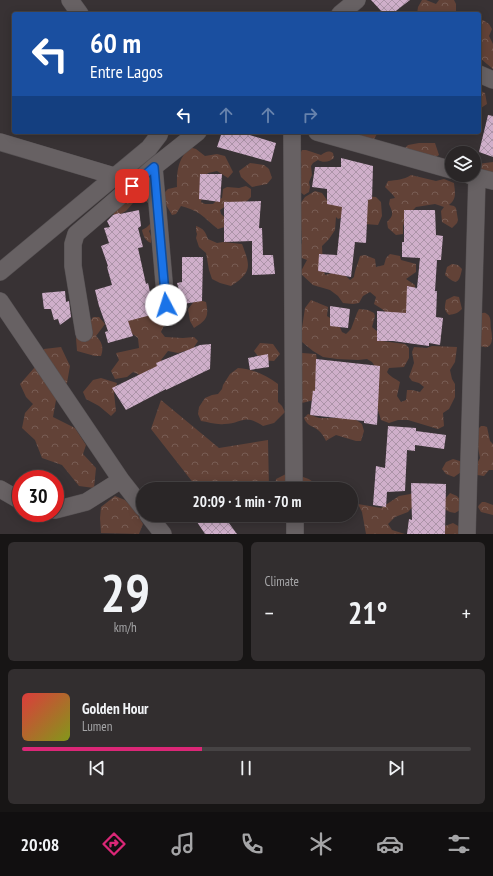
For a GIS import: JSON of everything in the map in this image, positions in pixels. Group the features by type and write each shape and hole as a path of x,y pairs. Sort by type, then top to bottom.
{"street":[{"path":"70,0 79,12"},
{"path":"342,12 356,0"},
{"path":"481,75 493,80"},
{"path":"0,272 149,148 160,134"},
{"path":"84,333 73,266 73,244 76,234 154,167 195,134"},
{"path":"292,134 294,482"},
{"path":"324,134 445,168"},
{"path":"0,142 114,176"},
{"path":"154,167 166,305"},
{"path":"481,178 493,181"},
{"path":"467,534 473,182"},
{"path":"0,301 120,480 136,499"},
{"path":"64,508 86,502 120,480"},
{"path":"0,489 12,496"},
{"path":"154,522 163,534"},
{"path":"294,522 295,534"}],"green space":[{"path":"422,0 436,4 439,0 454,0 456,4 456,12 417,12"},
{"path":"481,20 483,20 489,24 492,29 489,36 493,44 493,69 481,59"},
{"path":"481,91 485,93 487,104 481,108"},
{"path":"352,134 377,134 373,141"},
{"path":"435,143 439,155 434,158 404,149 408,145"},
{"path":"189,147 196,149 205,156 217,154 225,156 233,172 228,178 217,171 208,173 204,178 201,202 205,204 213,204 222,198 223,189 227,187 239,188 246,186 251,189 251,197 243,205 226,206 220,210 221,214 230,222 228,226 218,229 198,213 181,206 176,214 172,215 166,205 163,194 168,189 177,187 179,166 182,157"},
{"path":"302,150 321,155 326,152 330,152 333,153 334,158 324,162 318,160 313,163 311,166 312,175 309,182 309,192 304,195 299,191 296,175 300,171 301,167 300,156"},
{"path":"493,162 493,175 481,172 481,164"},
{"path":"250,163 264,165 269,169 272,178 267,184 252,187 241,177 239,171"},
{"path":"411,175 436,181 444,179 445,182 454,183 454,198 452,203 449,205 456,208 457,223 452,228 442,222 441,211 444,207 435,204 416,207 407,216 403,226 403,234 396,235 388,228 387,222 391,218 392,214 389,204 390,199 395,198 385,187 388,181 403,179"},
{"path":"152,188 161,218 149,231 151,243 146,239 142,230 150,224 154,215 152,207 146,201 133,203 126,211 115,217 112,211 118,208 123,199 132,192 138,190 146,191"},
{"path":"315,191 322,193 329,203 364,196 376,197 381,202 382,216 378,225 365,224 343,217 338,219 336,217 335,230 322,246 325,275 339,273 350,280 354,277 360,256 365,255 375,259 376,267 384,265 386,258 390,254 400,256 401,260 416,264 416,272 406,279 415,285 412,310 396,321 374,304 376,297 370,292 363,296 359,303 343,303 338,296 330,290 313,285 300,273 307,260 299,257 298,249 302,243 301,227 298,217 300,204 305,197"},
{"path":"196,226 204,231 208,239 217,243 223,242 242,244 247,257 248,268 243,276 231,286 212,279 206,253 199,247 196,238"},
{"path":"452,264 458,265 462,269 460,277 455,282 445,275 447,267"},
{"path":"454,296 459,297 462,309 449,315 445,310 446,300"},
{"path":"196,299 206,302 207,315 202,323 194,328 190,321 188,309"},
{"path":"311,300 328,307 327,316 338,323 342,332 346,334 351,329 359,309 368,310 374,313 375,316 372,327 378,332 382,341 405,344 409,348 409,358 404,367 389,368 387,372 400,382 397,396 401,402 406,400 407,390 420,392 424,387 419,383 412,381 409,377 414,363 412,352 414,347 457,347 455,362 450,370 455,384 455,397 449,409 443,413 444,426 438,429 408,420 398,420 389,423 381,420 375,401 378,371 372,362 367,359 358,360 323,357 302,342 302,328 305,308"},
{"path":"151,311 161,314 165,323 161,332 165,337 194,337 198,341 192,350 178,353 168,351 161,360 168,366 147,383 138,374 133,372 127,377 115,379 111,371 119,360 116,353 139,348 138,338 118,323"},
{"path":"481,313 486,313 489,315 490,319 492,340 490,345 487,347 480,346"},
{"path":"93,317 99,317 105,324 96,336 102,345 101,356 95,356 77,351 77,332 88,325"},
{"path":"260,343 273,344 280,354 274,361 261,360 254,351"},
{"path":"61,347 70,366 67,383 56,400 53,417 75,428 86,445 83,454 96,468 94,488 79,486 62,465 42,458 35,440 22,428 25,413 33,404 26,397 20,384 35,367 44,349"},
{"path":"302,353 316,354 317,383 314,400 302,403 298,401 290,364"},
{"path":"238,368 259,373 278,384 278,402 285,412 274,423 263,426 247,419 221,424 201,421 198,414 199,407 205,398 218,394 230,374"},
{"path":"101,378 117,383 114,393 116,411 111,416 99,406 86,399 83,392 93,380"},
{"path":"161,400 219,448 268,440 269,482 193,482 151,429"},
{"path":"308,414 319,418 334,418 343,416 352,417 362,424 364,431 361,441 336,435 326,441 323,435 304,418"},
{"path":"481,426 487,427 490,441 493,444 493,470 489,470 484,476 477,475 475,467 480,458 475,432"},
{"path":"453,459 463,462 464,470 454,477 446,474 442,469 446,462"},
{"path":"286,474 304,477 313,482 276,482 276,479"},
{"path":"416,493 416,503 408,512 395,517 388,524 392,530 405,534 366,534 362,512 358,504 381,508 399,496"},
{"path":"450,493 457,496 461,501 460,510 455,513 444,509 445,499"},
{"path":"115,496 125,500 136,512 136,522 142,522 143,524 139,534 101,533 101,507"},
{"path":"482,502 493,505 493,515 481,512 478,507"},
{"path":"453,523 460,527 463,534 442,534 445,526"}],"building":[{"path":"371,0 410,0 395,12 382,12"},
{"path":"488,115 493,116 493,157 481,153 480,146"},
{"path":"221,134 247,134 276,143 271,162 217,147"},
{"path":"341,158 373,166 372,199 368,200 366,243 355,242 351,277 318,271 319,254 337,255 342,207 327,204 327,189 312,187 315,167 341,167"},
{"path":"200,174 222,174 220,202 199,199"},
{"path":"261,201 259,228 262,228 263,255 273,255 275,274 252,275 252,241 224,242 224,202"},
{"path":"139,210 141,226 138,228 143,247 138,248 146,284 148,283 155,314 128,321 133,336 108,343 105,332 108,331 95,290 112,285 108,266 101,246 109,243 104,228 110,227 107,221 113,215"},
{"path":"404,210 435,210 436,235 443,236 441,260 437,260 435,291 437,291 436,317 443,318 440,345 429,343 429,346 393,341 377,341 377,311 406,313 407,286 417,288 420,258 402,257 402,242 404,242"},
{"path":"182,257 203,257 202,301 183,304 177,283 182,282"},
{"path":"65,291 66,302 69,301 71,317 60,325 58,319 54,320 51,309 44,309 42,293"},
{"path":"330,306 350,309 348,328 330,326"},
{"path":"211,344 210,369 166,389 126,410 112,388 157,366 156,363 200,345"},
{"path":"268,354 269,367 250,370 248,358"},
{"path":"316,359 380,366 377,425 364,423 364,421 310,415 313,391 315,391"},
{"path":"388,426 416,428 416,431 446,435 444,449 415,445 415,451 407,450 405,491 387,492 386,507 373,505 376,466 385,468"},
{"path":"411,483 446,484 445,534 407,534 409,519 412,520"},
{"path":"197,522 228,522 237,534 205,534"}],"route":[{"path":"132,186 154,167 166,305"}]}
